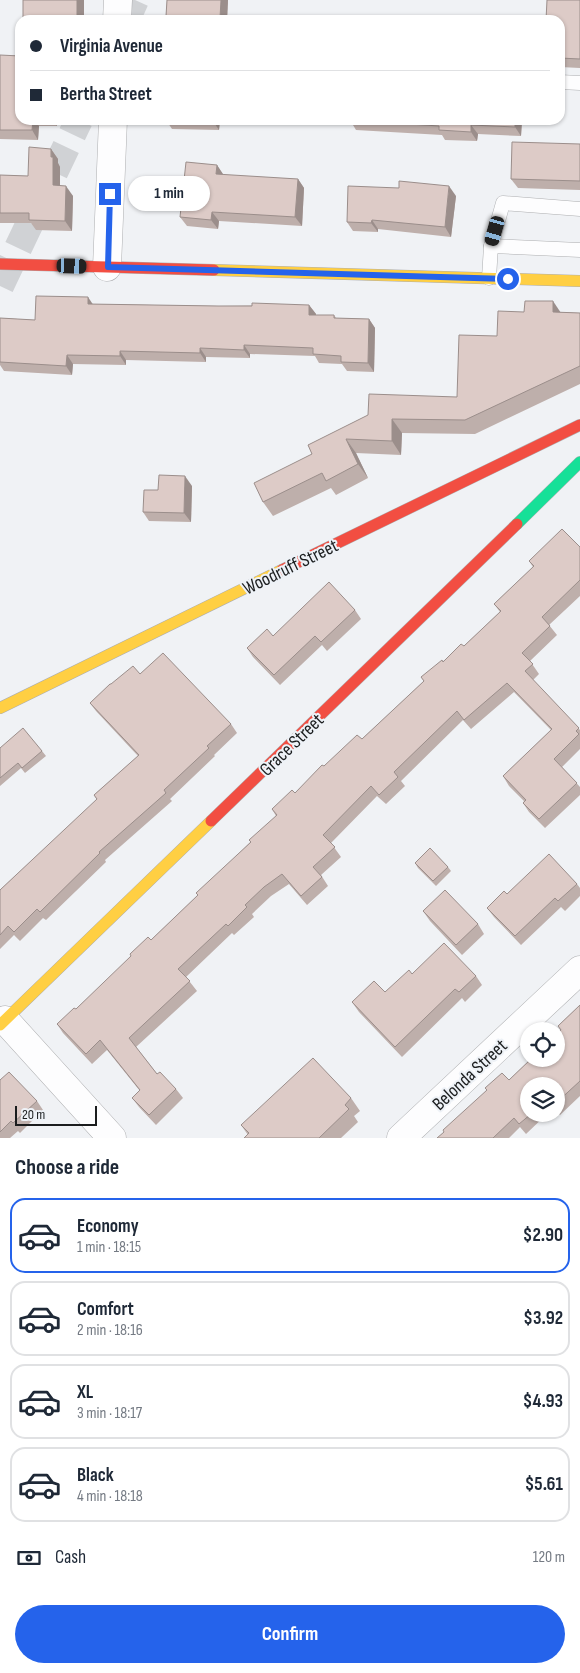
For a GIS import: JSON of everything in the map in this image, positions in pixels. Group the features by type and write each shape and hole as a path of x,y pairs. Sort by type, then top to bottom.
{"street":[{"path":"117,15 118,0"},
{"path":"108,267 113,125"},
{"path":"0,264 580,281"},
{"name":"Woodruff Street","path":"0,708 580,425"},
{"name":"Grace Street","path":"2,1023 580,462"},
{"name":"Belonda Street","path":"401,1138 580,970"},
{"path":"2,1023 112,1138"}],"lane":[{"path":"565,82 580,83"},
{"path":"490,278 491,246 503,203 580,209"},
{"path":"491,246 580,250"}],"building":[{"path":"23,0 77,0 77,15 23,15"},
{"path":"167,0 221,0 220,15 166,15"},
{"path":"547,0 580,0 580,59 565,58 565,15 546,15"},
{"path":"0,55 15,56 15,125 32,125 32,130 0,130"},
{"path":"424,125 471,125 471,132 439,130 439,126"},
{"path":"471,125 515,125 515,127"},
{"path":"512,142 580,144 580,181 511,179"},
{"path":"29,147 51,149 51,157 53,157 53,185 66,186 65,221 29,220 29,213 0,213 0,175 28,176"},
{"path":"186,162 217,165 216,174 298,179 295,217 212,212 211,220 180,217"},
{"path":"399,181 449,186 445,227 372,220 371,223 347,222 348,186 399,188"},
{"path":"36,296 88,297 88,304 252,306 252,303 309,305 309,315 334,315 334,318 369,319 368,363 341,362 341,356 313,354 313,348 244,345 244,350 200,348 200,353 120,351 120,356 67,355 66,366 0,362 0,318 35,320"},
{"path":"525,301 553,301 553,312 580,313 580,366 465,420 392,419 392,441 346,439 358,464 326,481 322,473 263,502 254,483 312,454 308,445 368,415 369,394 457,397 459,335 497,336 498,311 524,312"},
{"path":"159,475 185,476 184,513 143,512 144,490 158,490"},
{"path":"562,529 580,547 580,580 542,617 550,626 522,653 533,664 525,671 579,728 576,731 579,734 554,759 577,783 539,819 523,803 526,800 503,776 552,729 507,683 464,720 457,711 394,772 398,777 379,795 371,786 323,835 335,847 313,867 322,877 301,896 282,874 264,887 245,905 247,907 228,926 226,924 178,969 190,981 129,1038 157,1074 160,1072 176,1089 149,1115 132,1098 140,1090 100,1040 86,1054 57,1024 74,1008 76,1009 148,937 151,940 198,895 196,893 277,815 272,809 292,790 295,793 322,765 324,766 357,735 362,739 424,681 421,677 442,660 443,662 461,644 464,646 501,611 494,604 534,566 529,561"},
{"path":"329,582 355,610 321,642 315,636 274,675 247,648 267,629 273,636"},
{"path":"163,653 231,724 207,746 209,748 164,790 166,793 99,852 40,912 37,909 14,932 8,926 0,935 0,890 97,799 94,795 139,755 90,703 133,666 140,674"},
{"path":"23,728 42,751 22,768 18,763 0,778 0,748"},
{"path":"430,848 448,867 433,881 415,863"},
{"path":"549,854 577,884 558,901 555,898 515,936 487,908 504,891 507,894"},
{"path":"445,890 478,924 456,945 423,911"},
{"path":"444,943 476,976 459,992 455,989 395,1047 352,1002 374,981 385,992 409,970 412,974"},
{"path":"580,1005 580,1081 565,1095 565,1077 520,1077 521,1122 519,1124 514,1118 493,1138 437,1138 502,1073 509,1080 523,1067 565,1067 565,1022 562,1022"},
{"path":"313,1058 351,1098 345,1105 349,1109 319,1138 244,1138 249,1133 241,1125"},
{"path":"9,1072 37,1101 0,1132 0,1080"}],"tunnel":[{"path":"128,15 135,0"},
{"path":"0,286 77,125"}],"traffic: fast":[{"path":"517,524 580,462"}],"traffic: slow":[{"path":"214,270 580,281"},
{"path":"0,708 282,570"},
{"path":"0,1025 211,821"}],"traffic: jam":[{"path":"0,264 214,270"},
{"path":"282,570 580,425"},
{"path":"211,821 517,524"}],"route":[{"path":"110,194 108,267 508,279"}]}
